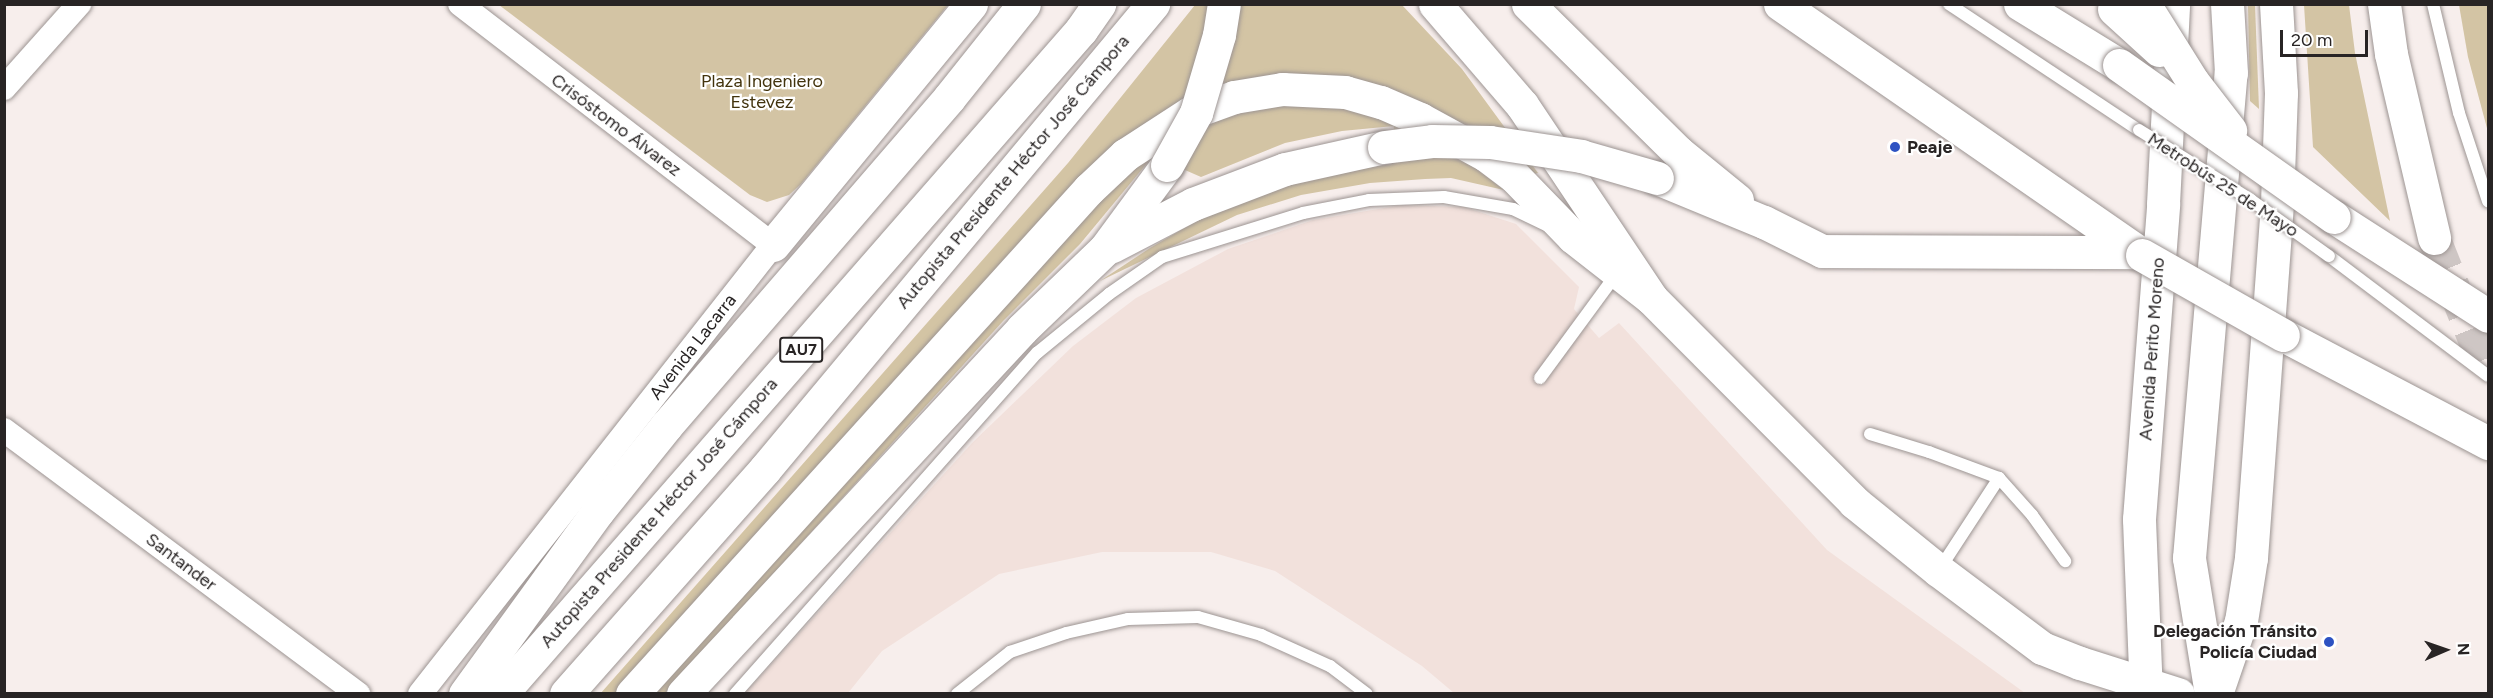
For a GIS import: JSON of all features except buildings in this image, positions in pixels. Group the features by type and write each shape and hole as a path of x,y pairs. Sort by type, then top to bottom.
{"main road":[{"name":"Avenida Lacarra","path":"773,244 971,4"},
{"path":"949,98 1003,4"},
{"path":"465,693 598,511 666,426 949,98 1024,4"},
{"name":"Autopista Presidente Héctor José Cámpora","path":"501,693 1065,48 1100,4"},
{"name":"Autopista Presidente Héctor José Cámpora","path":"566,693 765,469 1153,4"},
{"path":"683,693 1022,328 1114,237 1167,165 1196,112 1219,35 1224,4"},
{"path":"1435,4 1522,105 1652,298"},
{"path":"1528,4 1678,152 1764,222"},
{"path":"1780,4 2140,254 2283,335 2488,443"},
{"path":"2020,4 2119,65 2334,217 2488,316"},
{"name":"Avenida Perito Moreno","path":"2146,689 2139,519 2163,204 2173,4"},
{"path":"2211,693 2189,558 2231,73 2227,4"},
{"path":"2216,693 2241,621 2251,558 2277,202 2281,93 2276,4"},
{"path":"2384,4 2391,54 2434,238"},
{"path":"2123,6 2193,82 2249,155"},
{"path":"632,693 1089,189 1125,155 1190,113 1234,96 1282,89 1345,92 1381,102 1420,119 1486,155 1513,175 1573,237 1652,298 1854,502 1938,570 2042,648 2146,689 2178,693"},
{"path":"1114,237 1285,169 1384,147 1432,141 1490,142 1581,156 1657,178 1764,222 1822,251 2140,254"}],"street":[{"path":"4,88 79,4"},
{"name":"Crisóstomo Álvarez","path":"460,4 773,244"},
{"name":"Avenida Lacarra","path":"420,693 773,244"},
{"name":"Santander","path":"4,430 358,693"}],"lane":[{"name":"Metrobús 25 de Mayo","path":"1949,4 2139,130 2251,200 2488,376"},
{"path":"2433,4 2459,113 2488,201"},
{"path":"735,693 1036,353 1109,294 1162,257 1303,213 1369,200 1444,197 1513,209 1573,237"},
{"path":"1540,378 1617,272"},
{"path":"1870,434 1929,452 1999,478 2032,515 2066,561"},
{"path":"1938,570 1999,478"},
{"path":"957,693 1010,652 1066,633 1128,619 1198,617 1261,635 1330,666 1367,693"}],"shaded area":[{"path":"1402,205 1464,207 1516,224 1579,287 1574,309 1599,338 1619,323 1827,550 2025,693 1454,693 1422,666 1275,571 1211,552 1102,552 999,574 882,651 848,693 744,694 972,443 1073,346 1136,298 1228,249 1313,220"}],"green space":[{"name":"Plaza Ingeniero Estevez","path":"499,5 948,5 801,184 789,195 767,202 750,195"},
{"path":"1195,5 1402,5 1462,69 1538,173 1534,174 1392,91 1193,98 618,693 600,694 1068,163"},
{"path":"2248,5 2255,5 2259,109 2250,101"},
{"path":"2304,5 2349,5 2355,53 2390,221 2313,147"},
{"path":"2459,5 2488,5 2488,132 2468,57"},
{"path":"1272,102 1357,106 1469,163 1504,190 1451,178 1370,183 1301,195 1237,215 1100,281 1150,248 1207,215 1312,177 1391,164 1394,126 1342,131 1285,143 1201,177 1153,156 1080,244 1004,320 665,693 649,694 1130,165 1218,115"}],"tunnel":[{"path":"2434,238 2488,373"}],"place":[{"name":"Peaje","path":"1895,147"},
{"name":"Delegación Tránsito Policía Ciudad","path":"2329,642"}]}
